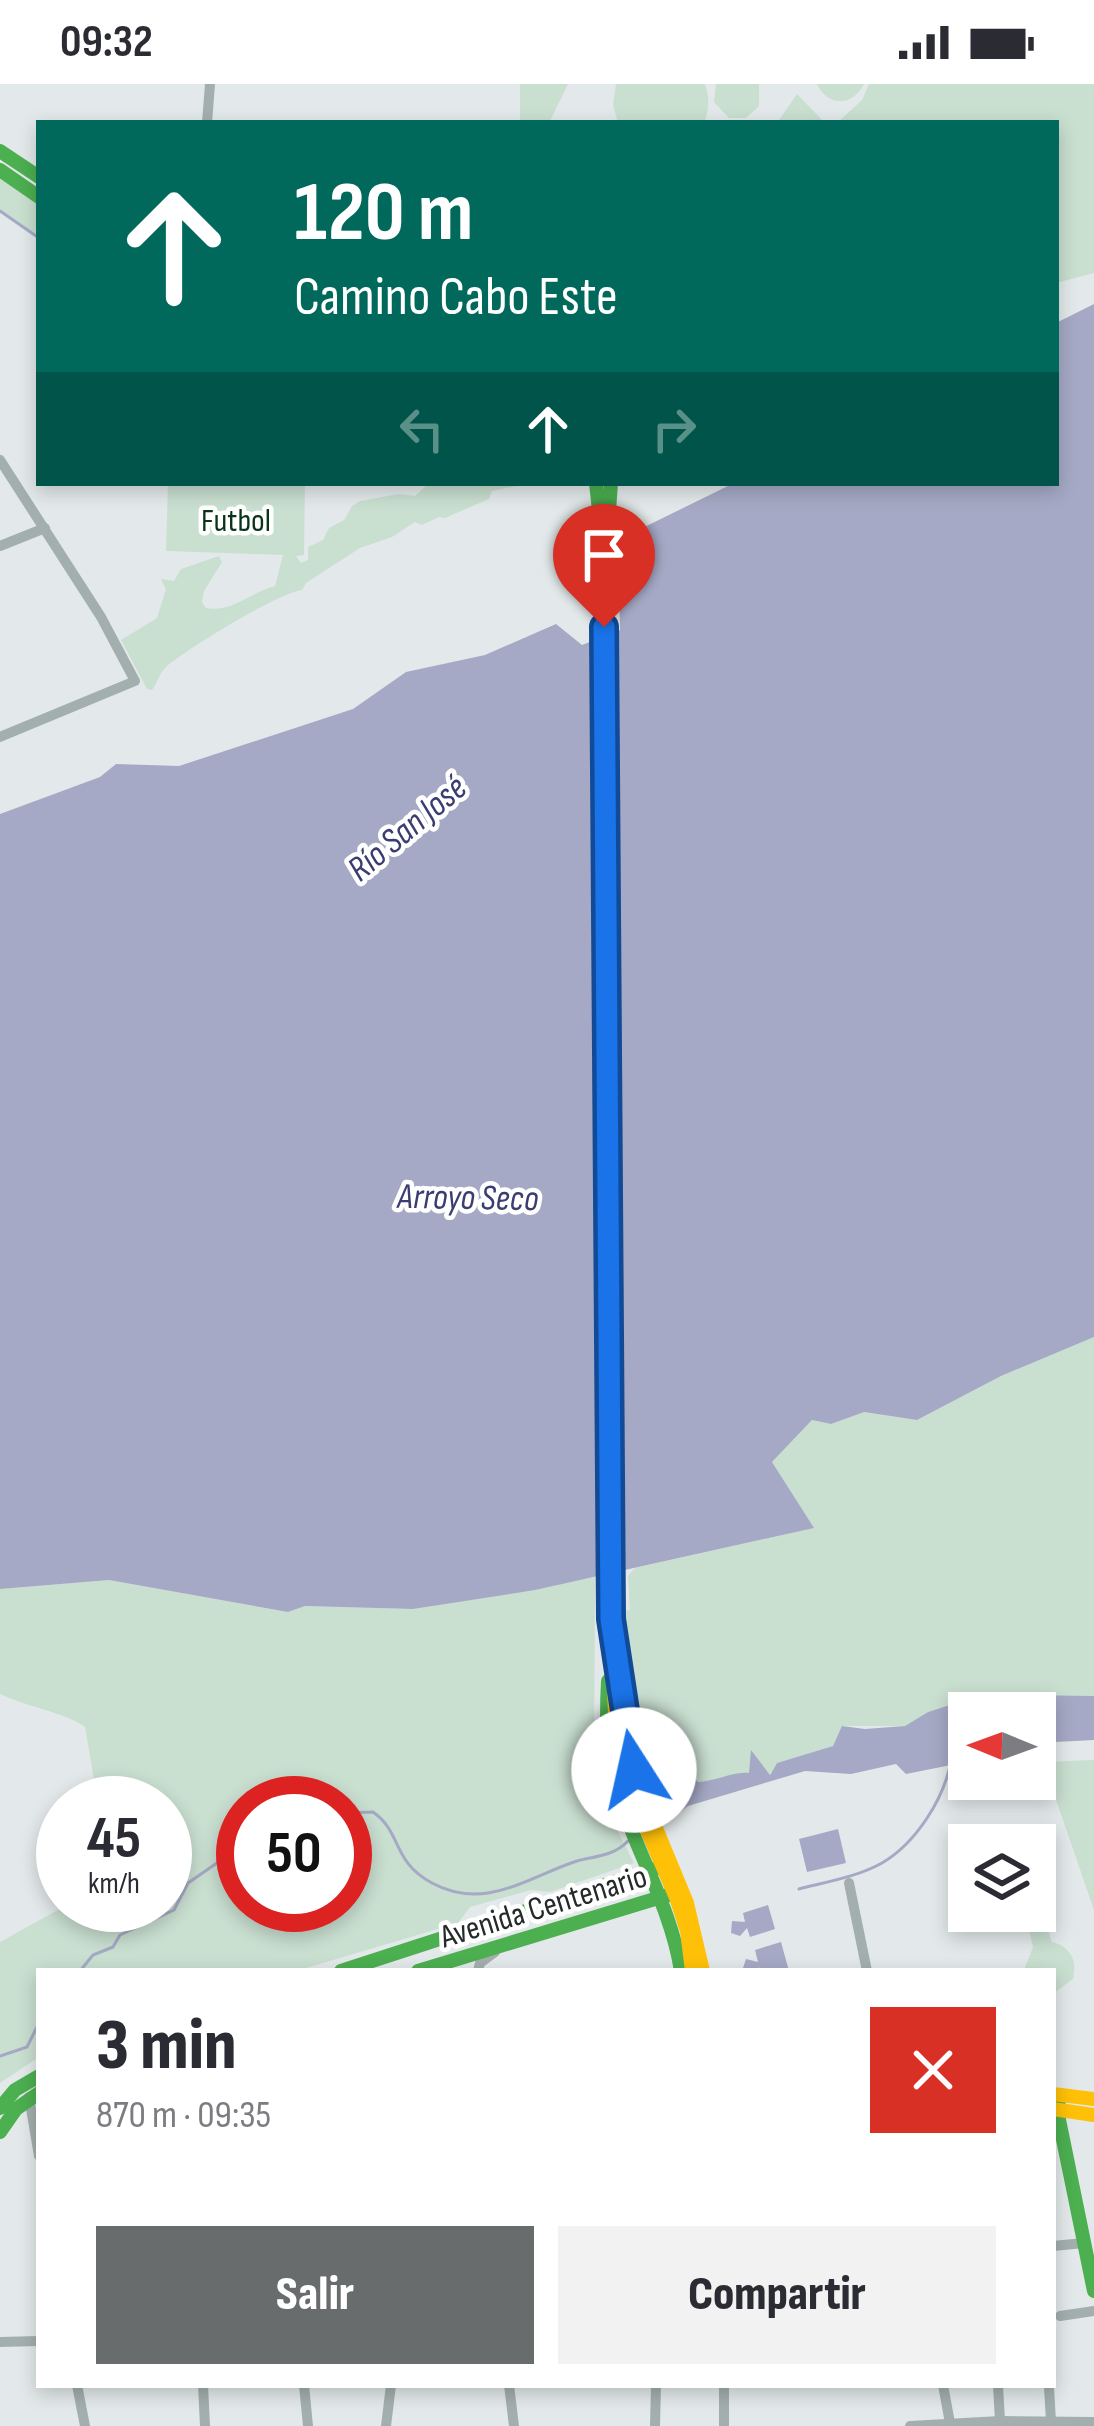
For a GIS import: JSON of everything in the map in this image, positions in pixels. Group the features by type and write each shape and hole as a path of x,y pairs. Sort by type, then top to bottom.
{"main road":[{"path":"0,151 36,175"},
{"path":"0,170 36,195"},
{"path":"596,486 604,556"},
{"path":"611,486 604,556 608,1748 616,1786 651,1870 697,1924 703,1968"},
{"path":"611,1619 631,1756 645,1806 671,1862 681,1968"},
{"path":"611,1619 624,1773 634,1807 675,1896 688,1936 692,1968"},
{"name":"Avenida Centenario","path":"350,1968 671,1862"},
{"name":"Avenida Centenario","path":"428,1968 675,1896"},
{"path":"0,2108 15,2090 36,2077"},
{"path":"0,2132 12,2112 34,2095"},
{"path":"1056,2102 1094,2099"},
{"path":"1056,2102 1094,2115"},
{"path":"1056,2102 1094,2291"}],"street":[{"path":"207,120 210,84"},
{"path":"0,460 135,681 0,736"},
{"path":"0,546 45,528"},
{"path":"849,1883 866,1968"},
{"path":"480,1968 487,1956 524,1938"},
{"path":"1056,2246 1084,2243"},
{"path":"1060,2316 1094,2311"},
{"path":"0,2342 36,2341"},
{"path":"78,2388 85,2426"},
{"path":"203,2388 205,2426"},
{"path":"304,2388 308,2426"},
{"path":"386,2426 391,2388"},
{"path":"509,2388 514,2426"},
{"path":"656,2388 656,2426"},
{"path":"724,2388 724,2426"},
{"path":"944,2388 950,2423"},
{"path":"998,2388 1000,2421"},
{"path":"1049,2388 1051,2422"},
{"path":"910,2426 1094,2422"}],"green space":[{"path":"520,84 568,84 550,120 520,120"},
{"path":"616,84 705,84 708,94 705,120 617,120 613,105"},
{"path":"716,84 759,84 759,106 746,118 729,118 714,102"},
{"path":"817,84 864,84 853,97 840,101 827,97"},
{"path":"869,84 1094,84 1094,273 1059,282 1059,120 840,120 862,100"},
{"path":"797,94 822,120 779,120"},
{"path":"0,177 36,202 36,236 0,211"},
{"name":"Futbol","path":"168,486 305,486 304,555 296,556 301,563 308,560 308,547 323,540 329,528 344,520 360,501 415,496 426,486 516,486 492,491 489,499 445,518 422,525 415,522 392,537 360,548 302,590 254,611 178,658 164,669 152,690 147,689 121,640 157,618 166,589 161,579 174,581 181,569 219,556 222,562 202,602 206,608 224,608 275,586 283,555 166,551"},
{"path":"1094,1337 1094,1696 948,1692 948,1706 905,1726 843,1726 833,1746 777,1763 769,1775 752,1751 750,1773 698,1782 679,1767 687,1796 669,1811 657,1794 641,1745 622,1611 630,1610 628,1576 635,1568 813,1528 772,1462 812,1420 831,1424 863,1412 917,1420 1001,1376"},
{"path":"595,1577 594,1754 602,1801 634,1863 550,1892 531,1890 470,1907 458,1923 306,1968 36,1968 36,2059 0,2083 0,1942 36,1922 36,1932 192,1932 192,1776 93,1776 85,1727 0,1694 0,1589 109,1580 288,1612 305,1606 413,1609"},
{"path":"1094,1760 1094,1910 1056,1800 1056,1761"},
{"path":"1029,1932 1049,1932 1052,1942 1064,1947 1073,1960 1073,1979 1056,1992 1056,1968 1025,1968 1033,1947"}],"water":[{"path":"1094,304 1094,1337 1001,1376 917,1420 864,1412 831,1424 812,1420 772,1462 814,1528 535,1590 413,1609 305,1606 288,1612 109,1580 0,1589 0,814 100,777 116,764 179,766 353,709 406,672 485,655 556,624 582,645 620,630 618,540 728,486 1059,486 1059,322"},
{"path":"1056,1695 1094,1696 1094,1740 1056,1742"},
{"path":"948,1706 948,1766 906,1774 896,1764 851,1774 805,1771 688,1806 672,1818 669,1811 677,1794 687,1796 678,1765 698,1782 749,1773 751,1750 770,1775 777,1763 833,1746 842,1726 905,1726"},
{"path":"838,1829 846,1863 807,1872 799,1839"},
{"path":"768,1905 775,1929 750,1937 747,1928 740,1936 731,1933 732,1921 745,1922 743,1913"},
{"path":"781,1942 788,1968 743,1968 746,1959 758,1962 755,1950"}],"waterway":[{"path":"0,211 36,236"},
{"path":"799,1889 862,1872 894,1854 927,1819 948,1771"},
{"path":"372,1812 419,1875 470,1894 507,1888 611,1853 628,1841"},
{"path":"654,1820 673,1813"},
{"path":"82,1968 93,1955 113,1947 120,1935 174,1910 188,1883 216,1864"},
{"path":"0,2056 27,2047 36,2029"}],"traffic: fast":[{"path":"0,151 36,175"},
{"path":"0,170 36,195"},
{"path":"596,486 604,556 610,1629"},
{"path":"607,539 611,486"},
{"path":"608,1681 614,1779 670,1925 680,1968"},
{"path":"350,1968 655,1869"},
{"path":"428,1968 668,1895"},
{"path":"0,2108 15,2090 36,2078"},
{"path":"0,2132 16,2109 36,2095"},
{"path":"1060,2095 1057,2110 1094,2291"}],"traffic: slow":[{"path":"611,1619 615,1714 627,1784 677,1900"},
{"path":"618,1666 639,1787 687,1903 702,1968"},
{"path":"677,1900 692,1968"},
{"path":"1056,2094 1094,2099"},
{"path":"1056,2109 1094,2115"}],"route":[{"path":"604,627 611,1619 634,1770"}],"water label":[{"name":"Río San José","path":"406,827"},
{"name":"Arroyo Seco","path":"468,1196"}]}
